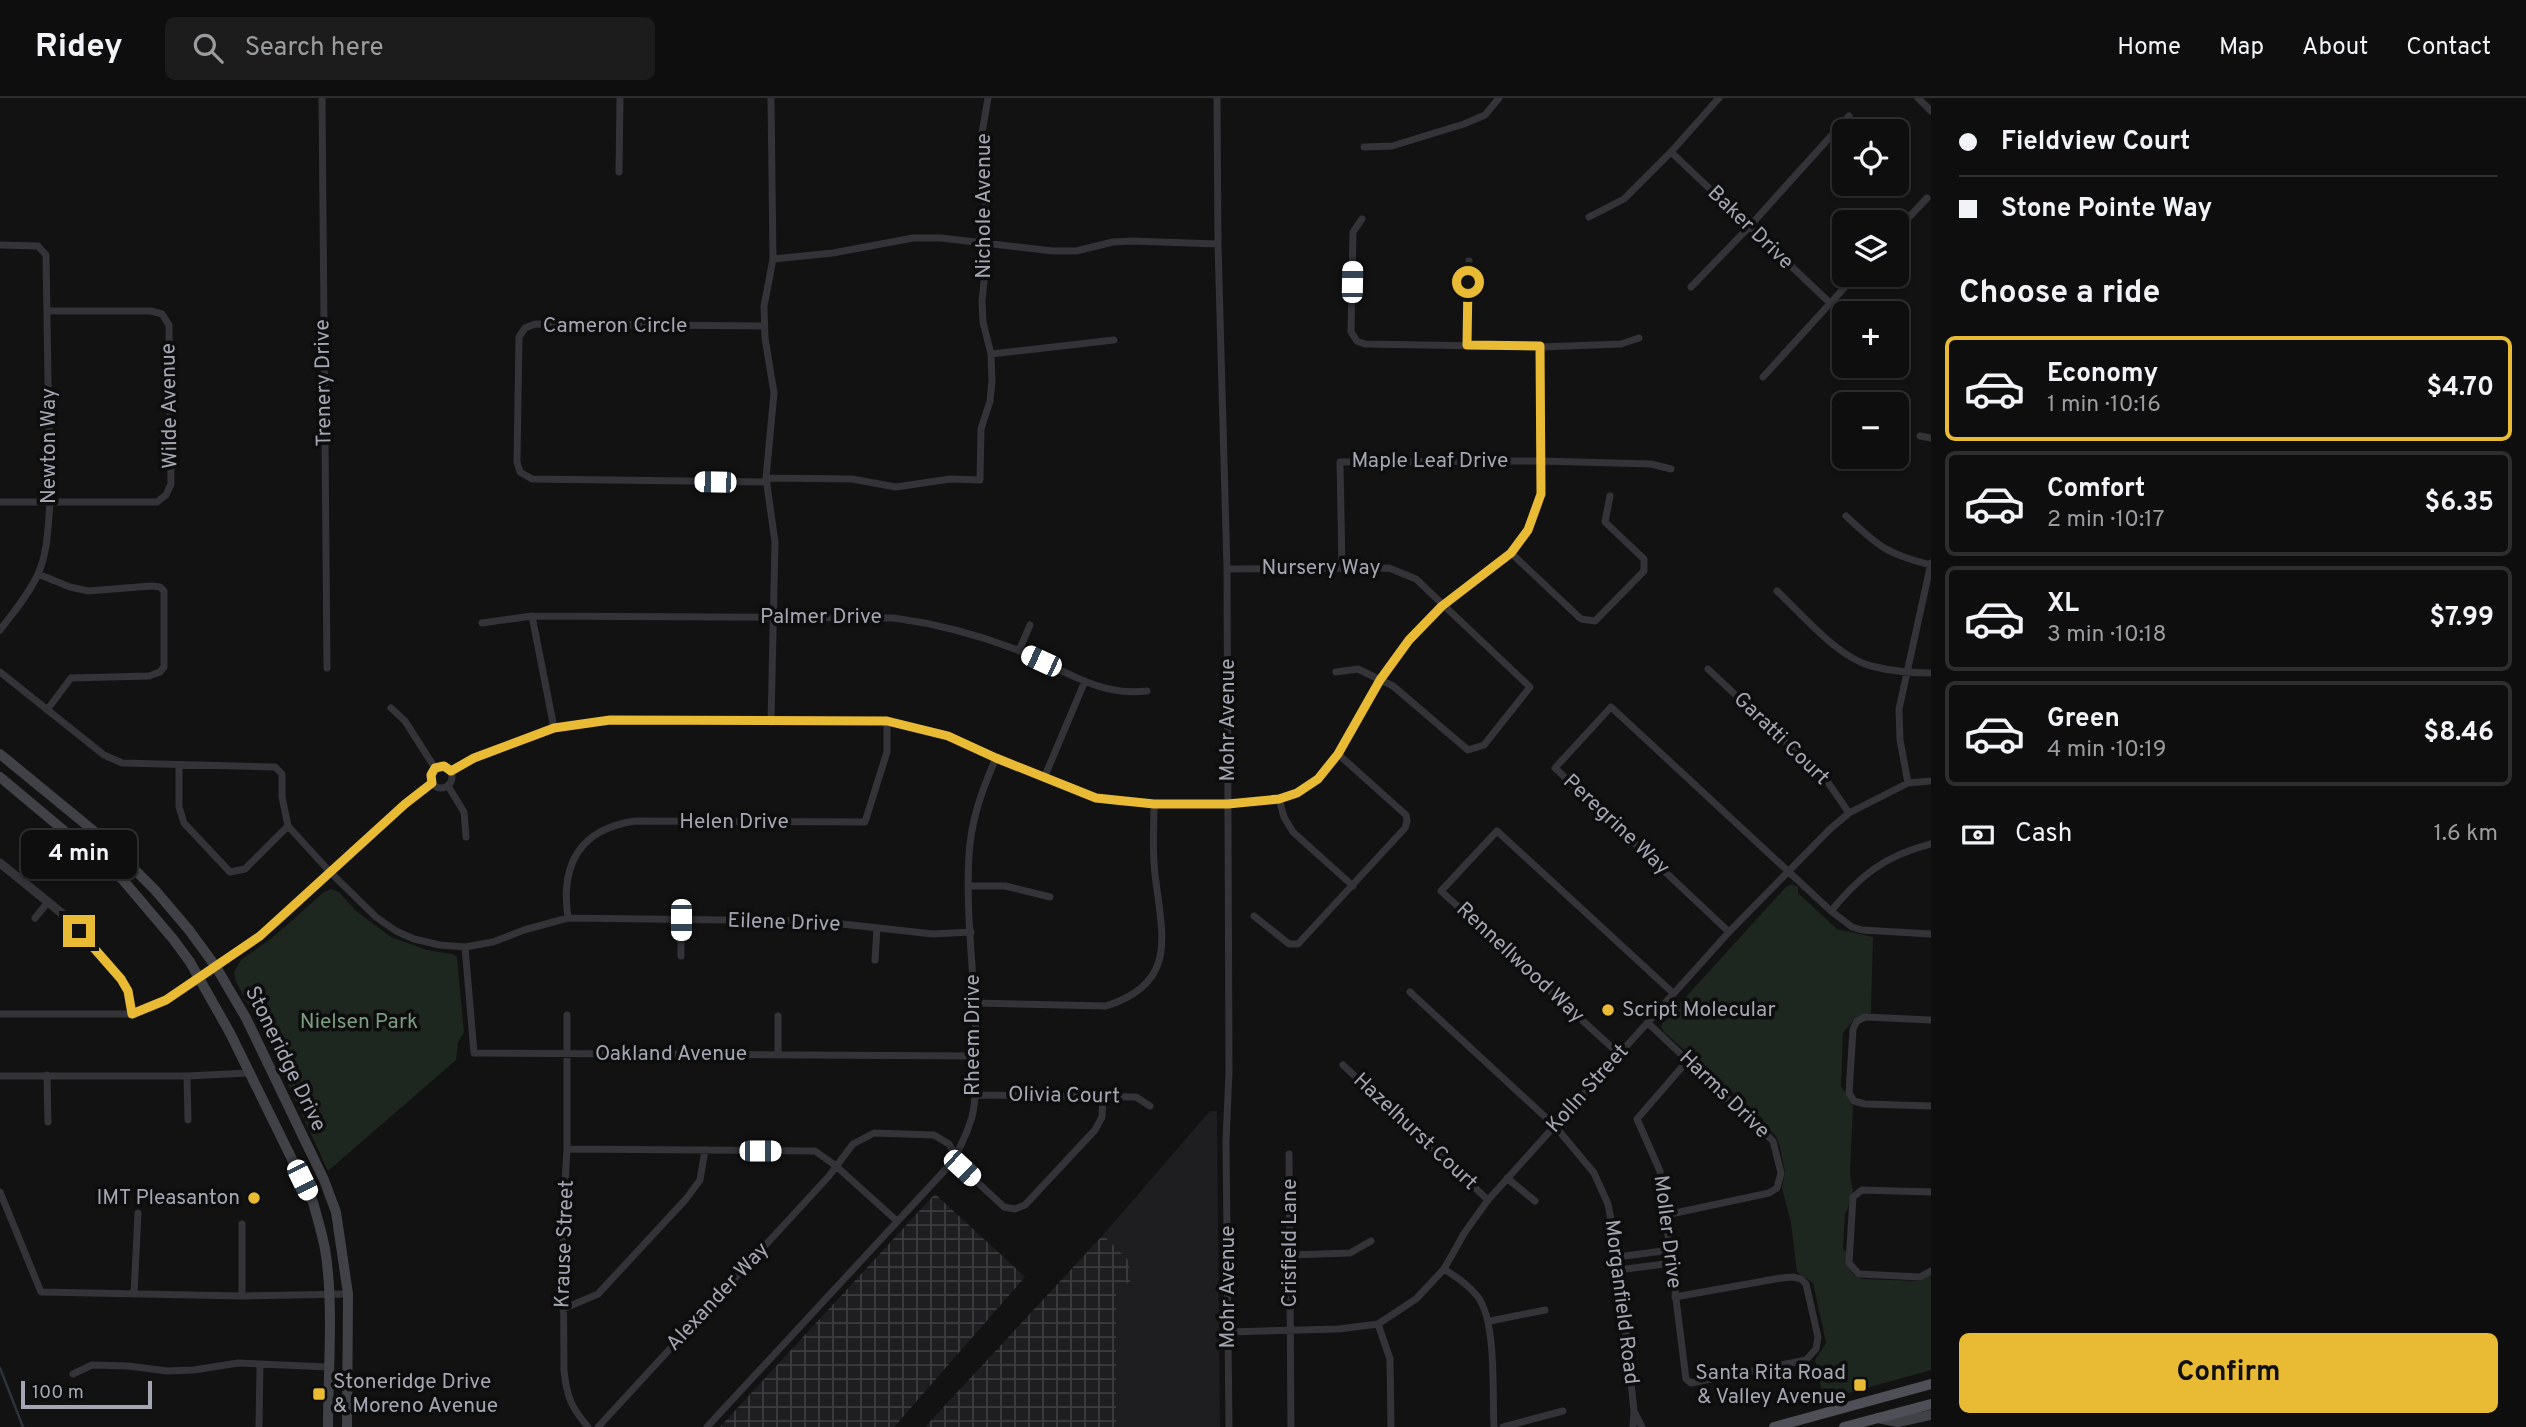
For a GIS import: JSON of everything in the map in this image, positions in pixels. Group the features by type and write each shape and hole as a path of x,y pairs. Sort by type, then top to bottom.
{"main road":[{"name":"Stoneridge Drive","path":"0,754 106,841 155,890 216,967 246,1018 324,1180 336,1212 348,1294 347,1427"},
{"name":"Stoneridge Drive","path":"0,778 123,880 173,939 199,977 249,1073 313,1202 325,1251 328,1294 328,1427"},
{"path":"1774,1427 1931,1384"},
{"path":"1844,1427 1931,1404"},
{"path":"1878,1418 1898,1422 1931,1416"}],"street":[{"name":"Trenery Drive","path":"322,98 327,668"},
{"path":"619,172 620,98"},
{"path":"771,98 773,259 764,306 764,327 774,393 767,480 775,542 771,722"},
{"name":"Nichole Avenue","path":"767,480 852,479 896,487 950,479 980,480 981,429 990,401 992,381 991,354 982,311 988,243 987,211 980,170 980,145 988,98"},
{"name":"Mohr Avenue","path":"1217,98 1227,569 1229,1072 1226,1141 1229,1427"},
{"path":"1364,148 1392,146 1464,124 1485,115 1499,98"},
{"path":"1589,217 1624,199 1719,98"},
{"path":"1918,98 1931,111"},
{"path":"1692,287 1849,116"},
{"name":"Baker Drive","path":"1671,152 1830,303"},
{"path":"1909,217 1927,198"},
{"path":"1362,219 1353,232 1351,332 1357,341 1365,344 1540,346 1621,344 1639,338"},
{"path":"773,259 833,253 913,238 941,238 1053,251 1076,251 1113,242 1132,241 1219,244"},
{"name":"Newton Way","path":"0,245 33,245 44,250 47,261 50,502 47,540 38,574 17,609 0,630"},
{"path":"1467,345 1469,261"},
{"path":"1763,377 1845,287"},
{"name":"Wilde Avenue","path":"48,311 151,311 162,314 169,325 171,484 166,495 157,502 50,502"},
{"name":"Cameron Circle","path":"764,327 535,324 525,328 519,337 517,462 520,472 532,479 767,480"},
{"path":"991,354 1114,340"},
{"path":"451,771 474,758 554,728 610,720 887,721 948,736 1096,798 1154,804 1228,804 1279,799 1297,793 1318,779 1338,754 1380,680 1409,640 1442,606 1511,553 1528,530 1541,494 1540,346"},
{"path":"1920,436 1931,438"},
{"path":"1542,461 1650,464 1671,468"},
{"name":"Maple Leaf Drive","path":"1342,568 1340,462 1542,461"},
{"path":"1511,553 1581,619 1595,621 1644,570 1644,559 1605,522 1609,496"},
{"path":"0,502 50,502"},
{"path":"1846,516 1875,544 1895,556 1931,564 1899,709 1900,740 1908,783"},
{"name":"Nursery Way","path":"1227,569 1389,568 1416,579 1530,687 1484,745 1468,750 1393,685 1380,680"},
{"path":"38,574 88,592 151,586 160,587 164,591 164,667 160,672 149,676 71,678 47,709"},
{"path":"1777,591 1842,652 1868,666 1906,673 1931,673"},
{"path":"532,616 554,728"},
{"name":"Palmer Drive","path":"482,623 532,616 894,618 940,624 1019,651 1103,689 1128,694 1147,691"},
{"path":"1019,651 1030,625"},
{"name":"Garatti Court","path":"1708,669 1827,781 1849,813"},
{"path":"1336,671 1358,670 1380,680"},
{"path":"0,672 104,755 122,763 275,767 282,774 282,797 288,826 245,869 230,872 184,823 179,807 179,766"},
{"path":"1044,778 1085,681"},
{"name":"Peregrine Way","path":"1729,932 1555,768 1611,707 1787,872"},
{"path":"391,708 405,721 435,768"},
{"name":"Helen Drive","path":"568,918 566,886 573,860 584,841 614,824 635,821 865,822 887,752 887,721"},
{"path":"1254,916 1289,944 1298,944 1405,828 1406,815 1338,754"},
{"name":"Rheem Drive","path":"707,1427 956,1156 969,1125 975,1094 976,1003 969,886 971,830 981,793 996,758"},
{"path":"444,766 451,771 452,779 447,786 439,788 432,783 431,775 435,768 444,766"},
{"name":"Kolln Street","path":"1228,1332 1290,1331 1378,1324 1416,1299 1444,1269 1465,1232 1507,1178 1673,993 1787,872 1849,813 1908,783 1931,780"},
{"path":"0,1014 132,1014 166,1000 260,936 405,804 432,783"},
{"path":"447,786 464,813 466,837"},
{"path":"1279,799 1284,817 1293,832 1353,886"},
{"path":"976,1003 1106,1006 1121,1002 1146,987 1154,973 1163,943 1155,873 1154,804"},
{"name":"Eilene Drive","path":"288,826 376,917 414,939 440,945 465,947 494,942 568,918 815,921 933,934 971,932"},
{"name":"Rennellwood Way","path":"1619,1054 1441,891 1497,831 1673,993"},
{"path":"1830,911 1855,883 1874,868 1908,850 1931,844"},
{"path":"0,863 64,915 121,979 128,991 132,1014"},
{"path":"1787,872 1852,927 1862,930 1931,934"},
{"path":"969,886 1005,886 1050,897"},
{"path":"35,918 48,902"},
{"path":"681,920 681,956"},
{"path":"875,960 877,928"},
{"name":"Oakland Avenue","path":"465,947 474,1053 976,1056"},
{"name":"Morganfield Road","path":"1410,992 1555,1126 1594,1173 1608,1204 1618,1257 1634,1411 1633,1427"},
{"name":"Krause Street","path":"567,1014 568,1149 563,1220 566,1390 573,1409 588,1427"},
{"path":"778,1016 778,1055"},
{"path":"1931,1020 1866,1017 1857,1021 1853,1029 1849,1093 1854,1101 1865,1104 1931,1106"},
{"name":"Harms Drive","path":"1648,1023 1773,1141 1781,1173 1777,1188 1769,1193 1666,1214"},
{"name":"Moller Drive","path":"1675,1297 1781,1278 1801,1279 1806,1284 1818,1337 1816,1349 1806,1360 1691,1383 1686,1379 1675,1297 1660,1171 1637,1119 1688,1060"},
{"name":"Hazelhurst Court","path":"1342,1065 1488,1200"},
{"path":"0,1076 187,1076 249,1073"},
{"path":"47,1075 48,1122"},
{"path":"187,1076 188,1120"},
{"name":"Olivia Court","path":"975,1094 1136,1097 1150,1106"},
{"name":"Alexander Way","path":"598,1427 853,1144 874,1133 934,1135 948,1144 962,1168 1004,1207 1015,1209 1025,1205 1095,1130 1102,1118 1103,1096"},
{"path":"568,1149 815,1151 836,1166 897,1221"},
{"path":"563,1309 598,1294 686,1199 700,1180 705,1150"},
{"name":"Crisfield Lane","path":"1289,1154 1291,1427"},
{"path":"1507,1178 1535,1200"},
{"path":"1931,1192 1862,1190 1853,1197 1849,1263 1859,1274 1920,1278 1931,1271"},
{"path":"0,1192 41,1292 242,1296 348,1294"},
{"path":"134,1294 138,1213"},
{"path":"242,1224 242,1296"},
{"path":"1290,1255 1344,1254 1371,1241"},
{"path":"1618,1257 1670,1250"},
{"path":"1619,1270 1672,1263"},
{"path":"1444,1269 1468,1286 1480,1299 1490,1321 1494,1427"},
{"path":"1490,1321 1545,1310"},
{"path":"1378,1324 1390,1359 1391,1427"},
{"path":"73,1374 92,1365 167,1371 238,1363 328,1367"},
{"path":"259,1427 260,1365"},
{"path":"1503,1427 1563,1411"},
{"name":"Morganfield Road","path":"1634,1411 1642,1427"}],"shaded area":[{"path":"1210,1111 1217,1111 1220,1427 1116,1427 1116,1283 1103,1235"},
{"path":"935,1194 1025,1277 894,1427 720,1427"},
{"path":"1103,1235 1129,1261 1130,1283 1116,1283 1116,1427 925,1427"}],"green space":[{"path":"1792,884 1798,887 1798,893 1837,929 1873,937 1871,1013 1856,1017 1843,1033 1841,1086 1853,1106 1850,1174 1853,1192 1845,1213 1843,1248 1848,1265 1851,1272 1862,1279 1919,1281 1931,1275 1931,1370 1824,1400 1815,1360 1826,1343 1813,1283 1797,1272 1791,1223 1782,1188 1785,1172 1776,1136 1763,1124 1763,1119 1661,1027 1786,887"},
{"name":"Nielsen Park","path":"331,889 339,892 356,911 391,937 457,957 464,1033 458,1042 456,1060 328,1171 265,1035 236,982 234,972 241,960"}],"waterway":[{"path":"0,1368 23,1427"}],"place":[{"name":"Script Molecular","path":"1608,1010"},
{"name":"IMT Pleasanton","path":"254,1198"},
{"name":"Santa Rita Road & Valley Avenue","path":"1860,1385"},
{"name":"Stoneridge Drive & Moreno Avenue","path":"319,1394"}],"route":[{"path":"79,931 121,979 128,991 132,1014 152,1007 216,967 279,921 405,804 432,783 431,775 435,768 444,766 451,771 474,758 554,728 610,720 887,721 948,736 1096,798 1154,804 1228,804 1279,799 1297,793 1318,779 1338,754 1380,680 1409,640 1442,606 1511,553 1528,530 1541,494 1540,346 1467,345 1468,282"}]}
